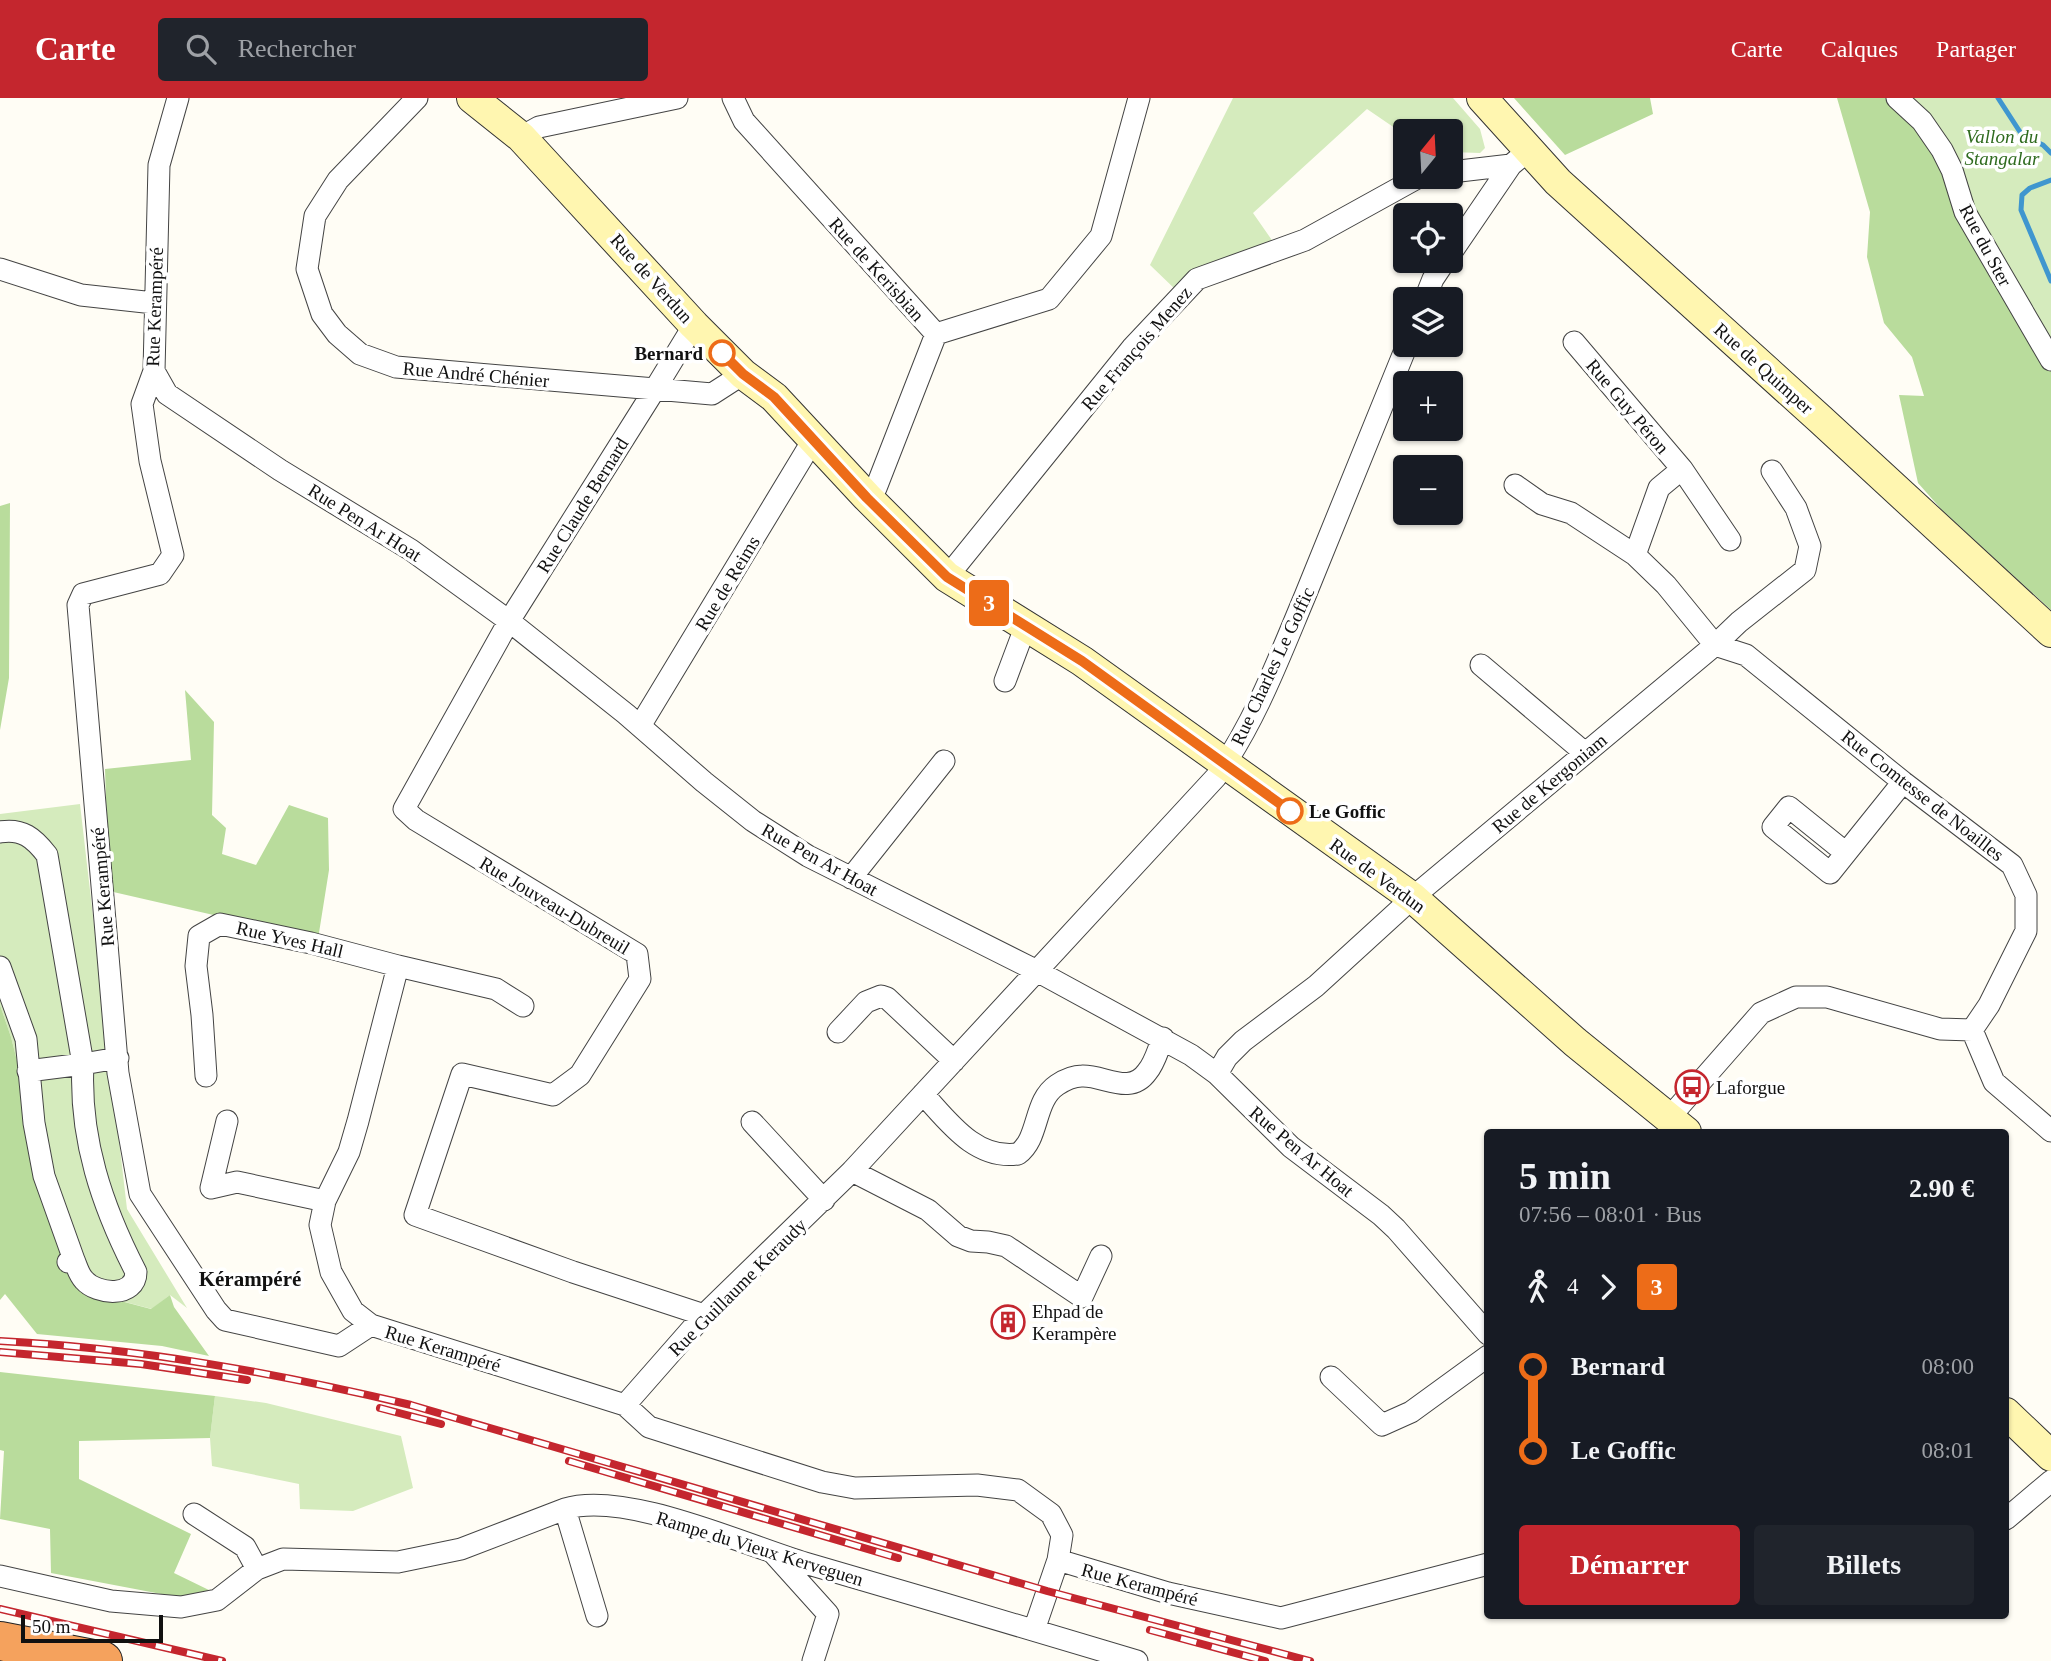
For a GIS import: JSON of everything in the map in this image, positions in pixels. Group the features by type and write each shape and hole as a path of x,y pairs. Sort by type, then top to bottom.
{"highway":[{"path":"0,1641 103,1661"}],"street":[{"name":"Rue Kerampéré","path":"178,98 159,166 153,371 142,404 150,461 173,555 160,574 83,594 78,605 118,1073 140,1194 216,1310 225,1320 339,1346 371,1325 625,1405 649,1427 822,1482 855,1488 977,1485 1018,1490 1051,1514 1062,1535 1058,1560 1168,1593 1281,1618 1484,1565"},
{"name":"Rue André Chénier","path":"417,98 338,180 315,216 307,269 322,314 337,334 360,354 396,367 712,394 743,374"},
{"name":"Rue de Verdun","path":"472,98 521,137 694,325 743,374 774,397 867,498 947,577 1082,661 1413,898 1575,1042 1677,1126"},
{"path":"521,137 539,127 677,98"},
{"name":"Rue de Kerisbian","path":"733,98 744,121 936,334 876,488 867,498"},
{"path":"936,334 1049,299 1101,236 1139,98"},
{"name":"Rue de Quimper","path":"1482,98 1520,158 1558,182 2051,632"},
{"name":"Rue du Ster","path":"1897,98 1922,121 1942,150 1952,170 1965,212 2051,360"},
{"path":"1463,170 1520,158"},
{"path":"1463,236 1520,158"},
{"name":"Rue François Menez","path":"947,577 1132,348 1197,279 1305,240 1397,189"},
{"path":"0,269 81,295 154,303"},
{"name":"Rue Claude Bernard","path":"509,621 694,325"},
{"name":"Rue Guy Péron","path":"1574,342 1682,469 1730,540"},
{"name":"Rue Charles Le Goffic","path":"1035,970 1226,764 1237,747 1282,650 1402,357"},
{"name":"Rue Pen Ar Hoat","path":"153,371 167,394 280,470 411,550 509,621 753,821 798,850 1035,970 1191,1055 1217,1074 1291,1147 1396,1229 1484,1329"},
{"name":"Rue de Reims","path":"640,726 813,440"},
{"name":"Rue Guy Péron","path":"1635,555 1659,488 1682,469"},
{"name":"Rue de Kergoniam","path":"1217,1074 1227,1057 1243,1041 1317,986 1413,898 1739,622 1805,570 1810,546 1796,508 1772,471"},
{"path":"1515,485 1542,504 1571,513 1635,555 1666,585 1715,645"},
{"name":"Rue Jouveau-Dubreuil","path":"509,621 404,809 416,820 637,954 640,979 580,1075 553,1095 462,1074 415,1215 573,1272 704,1315"},
{"path":"1005,681 1026,625"},
{"name":"Rue Comtesse de Noailles","path":"1715,645 1746,654 1903,782 2012,865 2026,895 2026,931 1989,1005 1972,1030"},
{"path":"1481,665 1586,753"},
{"path":"851,878 944,761"},
{"path":"1846,853 1903,782"},
{"path":"0,832 18,831 33,837 47,855 83,1064 81,1098 87,1143 100,1188 136,1272 132,1285 121,1291 95,1289 82,1279 71,1261 44,1176 28,1071 26,1039 0,967"},
{"name":"Rue Yves Hall","path":"206,1076 196,966 199,936 220,924 311,943 496,989 523,1006"},
{"path":"371,1325 353,1311 331,1272 320,1225 325,1201 349,1152 398,966"},
{"name":"Rue Guillaume Keraudy","path":"625,1405 704,1315 852,1171 1035,970"},
{"path":"838,1032 866,1002 881,996 954,1060"},
{"path":"1677,1126 1761,1013 1796,997 1827,997 1940,1029 1972,1030 1994,1082 2051,1130"},
{"path":"923,1094 971,1142 1001,1154 1018,1154 1028,1143 1047,1094 1057,1085 1082,1076 1116,1084 1138,1080 1146,1075 1151,1067 1163,1038"},
{"path":"28,1071 118,1058"},
{"path":"227,1121 211,1188 237,1182 325,1201"},
{"path":"752,1122 824,1200"},
{"path":"852,1171 928,1210 958,1236 971,1241 1006,1246 1082,1297 1101,1256"},
{"path":"1331,1377 1382,1425 1411,1412 1484,1359"},
{"path":"2009,1416 2051,1456"},
{"path":"2009,1516 2051,1481"},
{"name":"Rampe du Vieux Kerveguen","path":"0,1576 111,1601 181,1607 217,1600 257,1569 283,1559 398,1562 461,1549 565,1509 596,1504 672,1518 772,1553 1137,1661"},
{"path":"565,1509 597,1616"},
{"path":"194,1514 245,1547 257,1569"},
{"path":"772,1553 828,1614 813,1661"},
{"path":"1034,1630 1058,1560"}],"green space":[{"path":"1233,98 1453,98 1480,129 1485,148 1480,153 1463,152 1463,119 1393,119 1393,127 1367,109 1253,213 1276,246 1177,291 1150,265"},
{"path":"1514,98 1650,98 1653,114 1565,155"},
{"path":"1837,98 1912,98 1943,135 1996,250 2051,343 2051,610 1942,510 1918,483 1899,395 1924,396 1912,357 1884,323 1867,257 1870,212"},
{"name":"Vallon du Stangalar","path":"1912,98 2051,98 2051,343"},
{"path":"10,503 9,678 0,730 0,506"},
{"path":"185,690 214,722 212,815 226,828 222,854 256,865 289,805 328,818 329,870 318,939 109,891 105,769 191,760"},
{"path":"80,804 127,1209 187,1308 170,1295 152,1309 79,1290 65,1252 11,1037 0,1005 0,814"},
{"path":"0,1005 11,1037 65,1252 79,1290 151,1309 170,1295 174,1307 209,1356 162,1346 37,1334 5,1294 0,1300"},
{"path":"0,1372 215,1396 210,1438 79,1441 79,1479 191,1534 174,1573 213,1592 177,1597 51,1573 50,1529 0,1519 4,1451 0,1450"},
{"path":"215,1396 266,1403 401,1436 413,1488 353,1511 300,1509 299,1484 212,1466 210,1438"}],"waterway":[{"path":"1998,98 2022,135 2043,145 2051,153"},
{"path":"2051,180 2030,188 2022,195 2021,210 2051,281"}],"railway":[{"path":"0,1341 156,1356 309,1382 411,1405 1047,1591 1310,1661"},
{"path":"0,1352 141,1364 247,1380"},
{"path":"380,1408 441,1424"},
{"path":"569,1461 898,1558"},
{"path":"0,1609 222,1661"},
{"path":"1150,1630 1265,1661"}],"bus line":[{"name":"3","path":"722,353 743,374 774,397 867,498 947,577 1082,661 1290,811"}],"place":[{"name":"Bernard","path":"722,353"},
{"name":"Le Goffic","path":"1290,811"},
{"name":"Laforgue","path":"1692,1087"},
{"name":"Ehpad de Kerampère","path":"1008,1322"}],"district":[{"name":"Kérampéré","path":"250,1279"}]}
